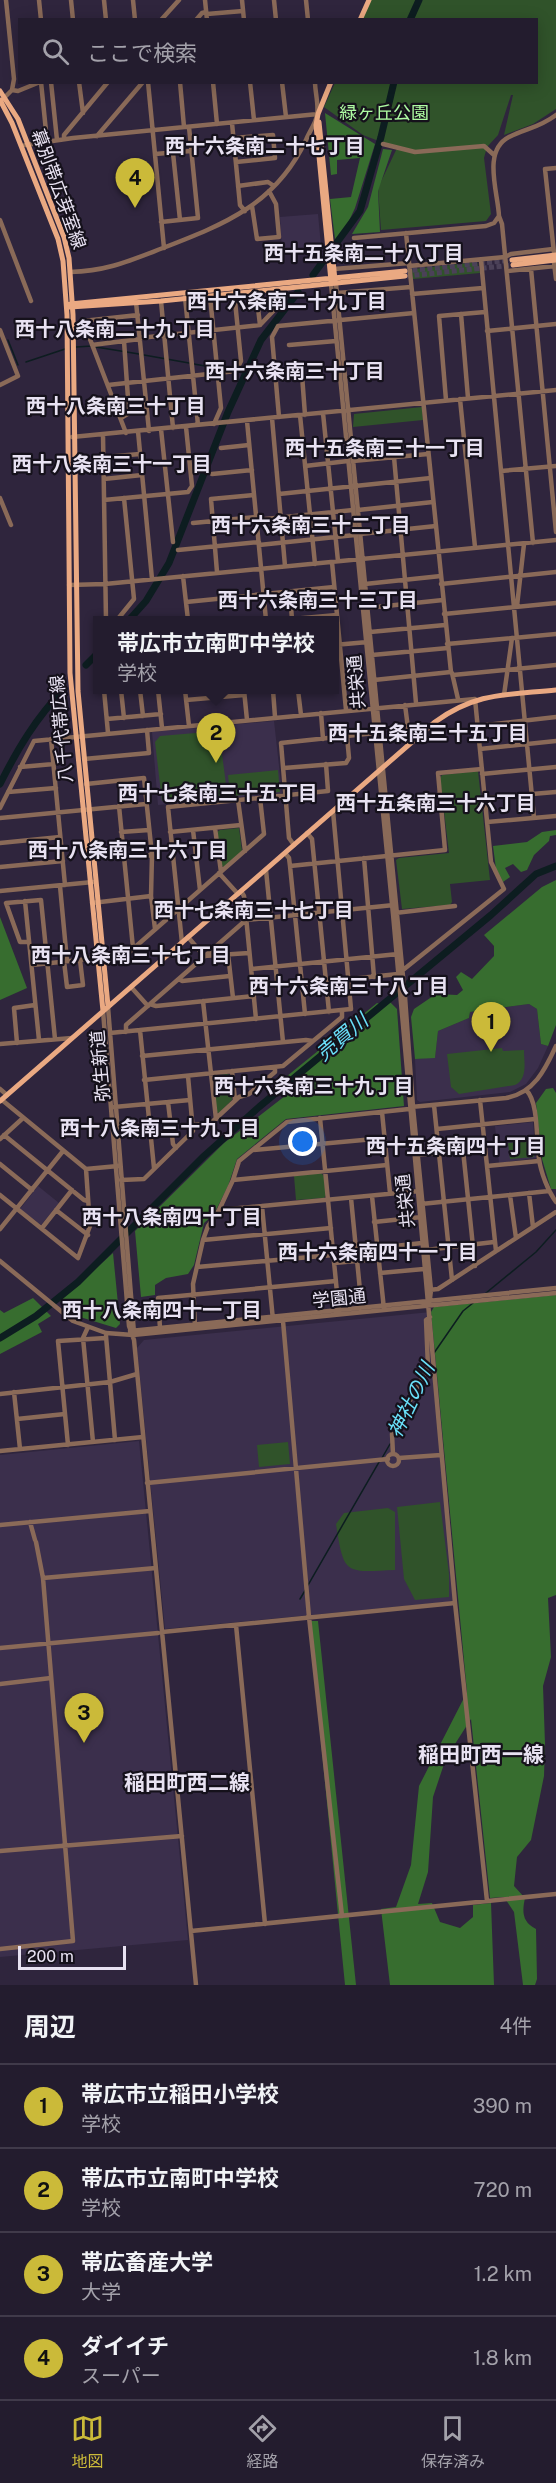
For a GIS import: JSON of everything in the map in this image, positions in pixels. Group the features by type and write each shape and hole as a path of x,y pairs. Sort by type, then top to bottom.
{"main road":[{"path":"361,18 369,0"},
{"path":"331,84 318,114 316,136 333,281"},
{"name":"幕別帯広芽室線","path":"0,91 58,238 70,306"},
{"name":"幕別帯広芽室線","path":"2,100 28,144 64,237 70,272 70,306"},
{"path":"331,257 334,269 333,281"},
{"path":"512,262 555,258"},
{"path":"136,300 161,301 185,295 210,296 234,291 279,289 407,269"},
{"path":"70,306 333,281"},
{"name":"八千代帯広線","path":"70,306 72,585 70,673 79,736 103,1011"},
{"path":"1,1101 445,714 475,699 556,690"},
{"name":"八千代帯広線","path":"79,736 84,759 86,810"},
{"name":"八千代帯広線","path":"100,957 108,1006"}],"street":[{"path":"2,100 12,90 14,79 6,0"},
{"path":"39,0 40,18"},
{"path":"71,0 73,18"},
{"path":"104,0 106,18"},
{"path":"133,0 135,18"},
{"path":"163,18 179,0"},
{"path":"205,0 207,15 243,11"},
{"path":"242,0 244,18"},
{"path":"274,0 276,18"},
{"path":"306,0 308,18"},
{"path":"13,61 18,61"},
{"path":"12,90 18,91 35,84"},
{"path":"40,84 47,141"},
{"path":"51,84 57,140"},
{"path":"79,84 83,113"},
{"path":"64,139 64,135 106,84"},
{"path":"97,136 141,84"},
{"path":"148,84 164,248"},
{"path":"161,222 198,218 191,151 180,84"},
{"path":"213,84 217,124"},
{"path":"250,84 254,120"},
{"path":"282,84 286,117"},
{"path":"70,272 104,270 224,224 252,206 274,186 300,152 318,114 315,84"},
{"path":"21,146 64,139 318,114"},
{"path":"533,543 494,155 497,148 508,137 541,126 556,115"},
{"path":"232,123 240,205 245,211"},
{"path":"233,138 273,135 275,158 236,162"},
{"path":"383,144 415,152 484,146 494,155"},
{"path":"155,154 191,151"},
{"path":"173,153 180,220"},
{"path":"556,168 545,169 556,279"},
{"path":"238,186 268,183 274,186"},
{"path":"252,206 255,211 257,239 279,237 276,204 269,191"},
{"path":"354,238 486,226 494,223 499,216"},
{"path":"0,220 31,301"},
{"path":"406,233 407,269 424,402 447,646 458,699"},
{"path":"334,269 407,269 505,257 511,254 555,258"},
{"path":"507,271 531,269 555,258"},
{"path":"481,260 515,606"},
{"path":"531,269 542,392 553,466 556,532"},
{"name":"共栄通","path":"333,281 337,293 336,341 346,411"},
{"name":"共栄通","path":"333,281 401,975 410,1108 421,1204 430,1317"},
{"path":"337,293 411,287"},
{"path":"412,294 483,288"},
{"path":"92,345 260,325 280,304 279,289"},
{"path":"108,385 236,371 241,361 234,291"},
{"path":"256,291 260,325"},
{"path":"185,295 198,425"},
{"path":"210,296 221,408 216,424"},
{"path":"136,300 149,430"},
{"path":"161,301 173,428"},
{"path":"446,400 438,316 485,312"},
{"path":"279,417 272,337 278,326 414,313"},
{"path":"461,314 468,398"},
{"path":"126,433 83,321 138,315"},
{"path":"487,331 556,324"},
{"path":"0,330 18,376 0,386"},
{"path":"121,418 129,413 124,341"},
{"path":"289,345 336,341"},
{"path":"276,378 302,375 305,466 315,564"},
{"path":"71,437 556,390"},
{"path":"460,399 475,547"},
{"path":"323,413 336,536 334,587 337,615 328,616"},
{"path":"272,418 285,566"},
{"path":"247,421 266,616"},
{"path":"104,500 188,492 192,486 186,427"},
{"path":"161,429 173,542"},
{"path":"138,431 153,579"},
{"path":"103,435 106,616"},
{"path":"220,448 249,445"},
{"path":"104,457 140,454"},
{"path":"305,466 428,454"},
{"path":"393,457 416,704"},
{"path":"501,471 553,466"},
{"path":"212,474 252,470"},
{"path":"104,479 142,475"},
{"path":"279,494 431,478"},
{"path":"217,572 211,499 254,495"},
{"path":"0,498 11,525"},
{"path":"121,616 132,604 132,581 123,498"},
{"path":"193,524 281,518 433,502"},
{"path":"178,550 283,543 436,526"},
{"path":"72,585 105,584 556,540"},
{"path":"504,695 514,638 515,606 524,544"},
{"name":"共栄通","path":"360,559 370,632 368,642 372,655 374,680 375,733 381,769"},
{"path":"441,584 556,572"},
{"path":"183,576 187,616"},
{"path":"365,584 441,576"},
{"path":"186,603 334,587"},
{"path":"290,592 292,616"},
{"path":"367,608 443,600"},
{"path":"444,614 556,603"},
{"path":"370,632 445,625"},
{"path":"372,655 556,634"},
{"path":"514,638 523,693 534,818"},
{"path":"339,645 368,642"},
{"path":"339,657 346,710"},
{"path":"374,680 556,665"},
{"path":"104,694 108,733"},
{"path":"121,694 124,717"},
{"path":"140,694 142,716"},
{"path":"158,694 162,728"},
{"path":"185,694 189,726"},
{"path":"186,700 230,694"},
{"path":"244,694 247,720"},
{"path":"273,694 275,717"},
{"path":"298,694 301,715"},
{"path":"0,808 34,741 475,699 492,867 504,889 401,975 302,984"},
{"path":"405,705 410,743"},
{"path":"321,713 323,739"},
{"path":"107,719 161,714"},
{"path":"478,726 556,717"},
{"path":"84,759 149,753 147,730"},
{"path":"294,844 290,838 281,743 375,733"},
{"path":"284,768 346,763 348,760 347,736"},
{"path":"51,739 63,861 67,987 83,986 80,960"},
{"path":"480,749 556,741"},
{"path":"20,767 54,764"},
{"path":"182,943 168,807 328,791 326,764"},
{"path":"290,866 445,850 438,773 556,767"},
{"path":"86,784 144,778 152,855 155,929"},
{"path":"8,792 56,788"},
{"path":"485,798 556,792"},
{"path":"32,965 126,955 264,834 260,798"},
{"path":"238,800 244,851"},
{"path":"0,818 146,804"},
{"path":"119,807 133,948"},
{"path":"110,1033 351,1009 353,1007 333,811"},
{"path":"487,822 556,816"},
{"path":"170,832 241,825"},
{"path":"215,828 220,872 244,896 256,1019"},
{"path":"122,832 149,830"},
{"path":"193,830 200,890"},
{"path":"307,833 312,839 315,863 329,1012"},
{"path":"0,843 60,837"},
{"path":"285,853 289,858 290,866 305,1014"},
{"path":"124,858 152,855"},
{"path":"363,858 374,977"},
{"path":"0,867 63,861"},
{"path":"266,870 283,1042"},
{"path":"0,891 93,882"},
{"path":"95,902 152,897"},
{"path":"29,942 20,942 6,903 41,900 55,1039"},
{"path":"25,901 39,1040"},
{"path":"126,1032 126,1025 246,920 394,905"},
{"path":"395,913 455,906"},
{"path":"188,937 204,956"},
{"path":"204,956 249,953"},
{"path":"228,954 233,998"},
{"path":"251,969 399,954"},
{"path":"179,979 182,981 230,976"},
{"path":"131,987 149,1005 254,996"},
{"path":"203,1001 216,1119"},
{"path":"17,1042 14,1008 35,1005"},
{"name":"弥生新道","path":"108,1006 116,1166 126,1221 131,1333"},
{"name":"弥生新道","path":"103,1011 122,1166 120,1225 131,1333"},
{"path":"144,1080 283,1066 342,1017 342,1011"},
{"path":"140,1030 154,1168"},
{"path":"0,1044 73,1038"},
{"path":"142,1056 313,1041"},
{"path":"195,1327 193,1295 197,1267 208,1226 219,1210 239,1161 287,1122 513,1096 526,1090 542,1072 556,1046"},
{"path":"193,1125 211,1123 235,1100 249,1094 274,1072 275,1068"},
{"path":"232,1071 235,1100"},
{"path":"120,1180 144,1179 193,1131 188,1076"},
{"path":"0,1089 7,1095"},
{"path":"526,1090 533,1099 539,1161 549,1191 556,1202"},
{"path":"114,1107 190,1100"},
{"path":"480,1100 496,1251"},
{"path":"1,1101 86,1169 122,1166"},
{"path":"168,1102 172,1144 176,1148"},
{"path":"434,1105 452,1280"},
{"path":"382,1112 390,1194"},
{"path":"23,1118 2,1137 88,1201"},
{"path":"320,1118 339,1313"},
{"path":"437,1130 535,1119"},
{"path":"253,1150 385,1138"},
{"path":"416,1155 485,1148"},
{"path":"463,1150 475,1266"},
{"path":"1,1227 63,1151"},
{"path":"487,1166 539,1161"},
{"path":"0,1164 32,1190"},
{"path":"233,1180 387,1165"},
{"path":"0,1195 78,1258 90,1226 86,1169"},
{"path":"42,1228 72,1190"},
{"path":"219,1210 419,1191"},
{"path":"421,1204 549,1191"},
{"path":"529,1192 533,1227"},
{"path":"510,1195 516,1238"},
{"path":"372,1196 384,1309"},
{"path":"351,1198 362,1311"},
{"path":"262,1206 273,1320"},
{"path":"57,1210 88,1235"},
{"path":"429,1290 438,1289 556,1212"},
{"path":"374,1222 422,1217"},
{"name":"共栄通","path":"422,1217 424,1269 429,1290"},
{"path":"203,1240 331,1227"},
{"path":"425,1250 494,1242"},
{"path":"377,1248 422,1243"},
{"path":"197,1267 333,1255"},
{"path":"334,1263 378,1258"},
{"name":"学園通","path":"0,1261 73,1321 106,1335 384,1309 556,1288"},
{"path":"380,1273 424,1269"},
{"path":"160,1328 158,1298 336,1281"},
{"name":"学園通","path":"430,1304 556,1293"},
{"name":"学園通","path":"273,1320 283,1321 339,1313"},
{"path":"147,1483 388,1459 393,1454 392,1434 428,1367 426,1320 430,1317"},
{"path":"430,1317 455,1603 488,1901"},
{"path":"283,1321 309,1617 342,1916"},
{"path":"87,1327 82,1338 93,1442"},
{"name":"学園通","path":"131,1333 160,1328 195,1327"},
{"path":"131,1333 137,1374 160,1632 196,1985"},
{"path":"68,1444 58,1341 106,1335 116,1440"},
{"path":"0,1394 110,1382 137,1374"},
{"path":"14,1392 20,1449"},
{"path":"17,1419 65,1414"},
{"path":"0,1451 143,1437"},
{"path":"393,1454 399,1458 441,1455"},
{"path":"388,1459 389,1463 394,1465 399,1462 399,1458"},
{"path":"0,1525 150,1511"},
{"path":"0,1949 73,1941 43,1578 30,1522"},
{"path":"43,1578 156,1568"},
{"path":"0,1648 455,1603"},
{"path":"236,1625 265,1924"},
{"path":"0,1684 51,1678"},
{"path":"0,1851 182,1836"},
{"path":"191,1931 556,1894"}],"shaded area":[{"path":"318,214 321,246 282,250 280,217"},
{"path":"274,721 282,793 158,805 152,732"},
{"path":"529,1004 537,1009 541,1044 548,1046 538,1068 526,1084 510,1092 420,1102 417,1100 415,1059 435,1057 438,1031 469,1018 470,1012"},
{"path":"533,1122 536,1158 499,1163 495,1126"},
{"path":"38,1186 59,1203 41,1225 20,1209"},
{"path":"431,1312 457,1601 165,1629 137,1348 144,1340"},
{"path":"139,1441 188,1940 0,1957 0,1455"}],"green space":[{"name":"緑ヶ丘公園","path":"371,0 556,0 556,109 533,124 504,135 513,95 511,95 498,135 487,147 484,158 491,214 486,221 381,230 378,188 397,148 363,135 324,107 335,84 538,84 538,18 362,18"},
{"path":"325,113 375,144 355,208 340,240 335,239 330,199 351,197 360,158 337,160 337,174 331,175"},
{"path":"383,149 392,150 378,191 380,232 352,234 368,207"},
{"path":"477,262 480,273 413,279 412,270 414,269"},
{"path":"422,407 423,420 353,427 354,414"},
{"path":"219,731 227,792 225,796 162,801 155,742 160,736"},
{"path":"278,770 280,792 230,796 228,775"},
{"path":"478,771 490,880 450,884 452,902 450,905 402,909 396,860 449,853 440,778 442,775"},
{"path":"239,828 242,851 224,867 221,866 217,832"},
{"path":"556,830 556,835 550,836 549,841 534,855 527,870 521,872 513,864 505,868 510,877 503,882 496,869 493,846 527,842 542,832"},
{"path":"556,880 556,1025 548,1046 541,1044 537,1009 529,1004 470,1012 469,1018 438,1031 435,1058 415,1059 411,1017 414,1009 436,994 457,995 463,990 456,977 461,972 472,979 494,956 494,946 484,935 542,887"},
{"path":"0,917 27,988 0,1000"},
{"path":"390,1002 397,1009 404,1106 286,1119 237,1159 228,1186 214,1214 204,1223 194,1265 188,1274 166,1278 155,1285 155,1295 141,1297 135,1231 224,1143 285,1096 276,1085 377,1003 385,1006"},
{"path":"502,1048 503,1051 524,1050 524,1074 519,1082 515,1085 459,1094 451,1087 447,1054"},
{"path":"230,1075 232,1100 219,1113 216,1112 212,1076"},
{"path":"553,1088 556,1093 556,1189 551,1189 542,1159 536,1103 546,1089"},
{"path":"532,1141 534,1157 510,1159 508,1143"},
{"path":"321,1173 324,1176 326,1195 324,1198 296,1200 294,1176"},
{"path":"113,1253 120,1324 116,1328 80,1317 60,1301"},
{"path":"556,1295 556,1595 548,1598 551,1657 543,1686 544,1776 531,1840 517,1857 514,1886 525,1898 523,1912 526,1920 536,1929 537,1979 535,1985 523,1985 514,1912 504,1897 490,1898 471,1719 446,1758 433,1797 428,1872 418,1904 432,1903 440,1922 460,1928 473,1917 473,1905 491,1903 494,1985 390,1985 381,1909 396,1907 411,1865 419,1786 467,1692 431,1312 434,1307"},
{"path":"33,1298 51,1316 38,1324 42,1332 0,1354 0,1310 4,1313"},
{"path":"288,1442 290,1464 259,1467 257,1445"},
{"path":"440,1502 449,1574 449,1597 415,1600 404,1579 397,1507"},
{"path":"388,1508 395,1512 395,1570 366,1571 350,1567 345,1562 342,1553 336,1524 344,1513"},
{"path":"309,1621 318,1621 356,1985 345,1985"}],"waterway":[{"path":"411,18 419,0"},
{"path":"313,275 360,211 394,84"},
{"path":"133,616 146,601 169,563 228,412 261,340 298,292"},
{"path":"8,340 18,365"},
{"path":"76,347 92,346"},
{"path":"96,347 139,354"},
{"path":"26,362 65,349"},
{"path":"144,355 189,363"},
{"path":"194,364 227,370"},
{"path":"238,372 245,373"},
{"path":"86,665 93,658"},
{"path":"0,784 28,734 64,689"},
{"name":"売買川","path":"0,1338 36,1316 78,1282 204,1156 259,1107 491,915 536,874 556,866"},
{"name":"神社の川","path":"486,1293 536,1252 556,1230"},
{"name":"神社の川","path":"434,1353 463,1311 473,1303"},
{"name":"神社の川","path":"394,1437 403,1417"},
{"name":"神社の川","path":"382,1458 390,1444"},
{"name":"神社の川","path":"308,1585 379,1462"},
{"name":"神社の川","path":"300,1599 306,1589"}],"tunnel":[{"path":"405,271 512,260"},
{"path":"407,276 513,265"}],"place":[{"name":"ダイイチ","path":"135,208"},
{"name":"帯広市立南町中学校","path":"216,763"},
{"name":"帯広市立稲田小学校","path":"491,1052"},
{"name":"帯広畜産大学","path":"84,1743"}],"district":[{"name":"西十六条南二十七丁目","path":"265,146"},
{"name":"西十五条南二十八丁目","path":"364,253"},
{"name":"西十六条南二十九丁目","path":"287,301"},
{"name":"西十八条南二十九丁目","path":"115,329"},
{"name":"西十六条南三十丁目","path":"295,371"},
{"name":"西十八条南三十丁目","path":"116,406"},
{"name":"西十五条南三十一丁目","path":"385,448"},
{"name":"西十八条南三十一丁目","path":"112,464"},
{"name":"西十六条南三十二丁目","path":"311,525"},
{"name":"西十六条南三十三丁目","path":"318,600"},
{"name":"西十五条南三十五丁目","path":"428,733"},
{"name":"西十七条南三十五丁目","path":"218,793"},
{"name":"西十五条南三十六丁目","path":"436,803"},
{"name":"西十八条南三十六丁目","path":"128,850"},
{"name":"西十七条南三十七丁目","path":"254,910"},
{"name":"西十八条南三十七丁目","path":"131,955"},
{"name":"西十六条南三十八丁目","path":"349,986"},
{"name":"西十六条南三十九丁目","path":"314,1086"},
{"name":"西十八条南三十九丁目","path":"160,1128"},
{"name":"西十五条南四十丁目","path":"456,1146"},
{"name":"西十八条南四十丁目","path":"172,1217"},
{"name":"西十六条南四十一丁目","path":"378,1252"},
{"name":"西十八条南四十一丁目","path":"162,1310"},
{"name":"稲田町西一線","path":"481,1754"},
{"name":"稲田町西二線","path":"187,1782"}]}
